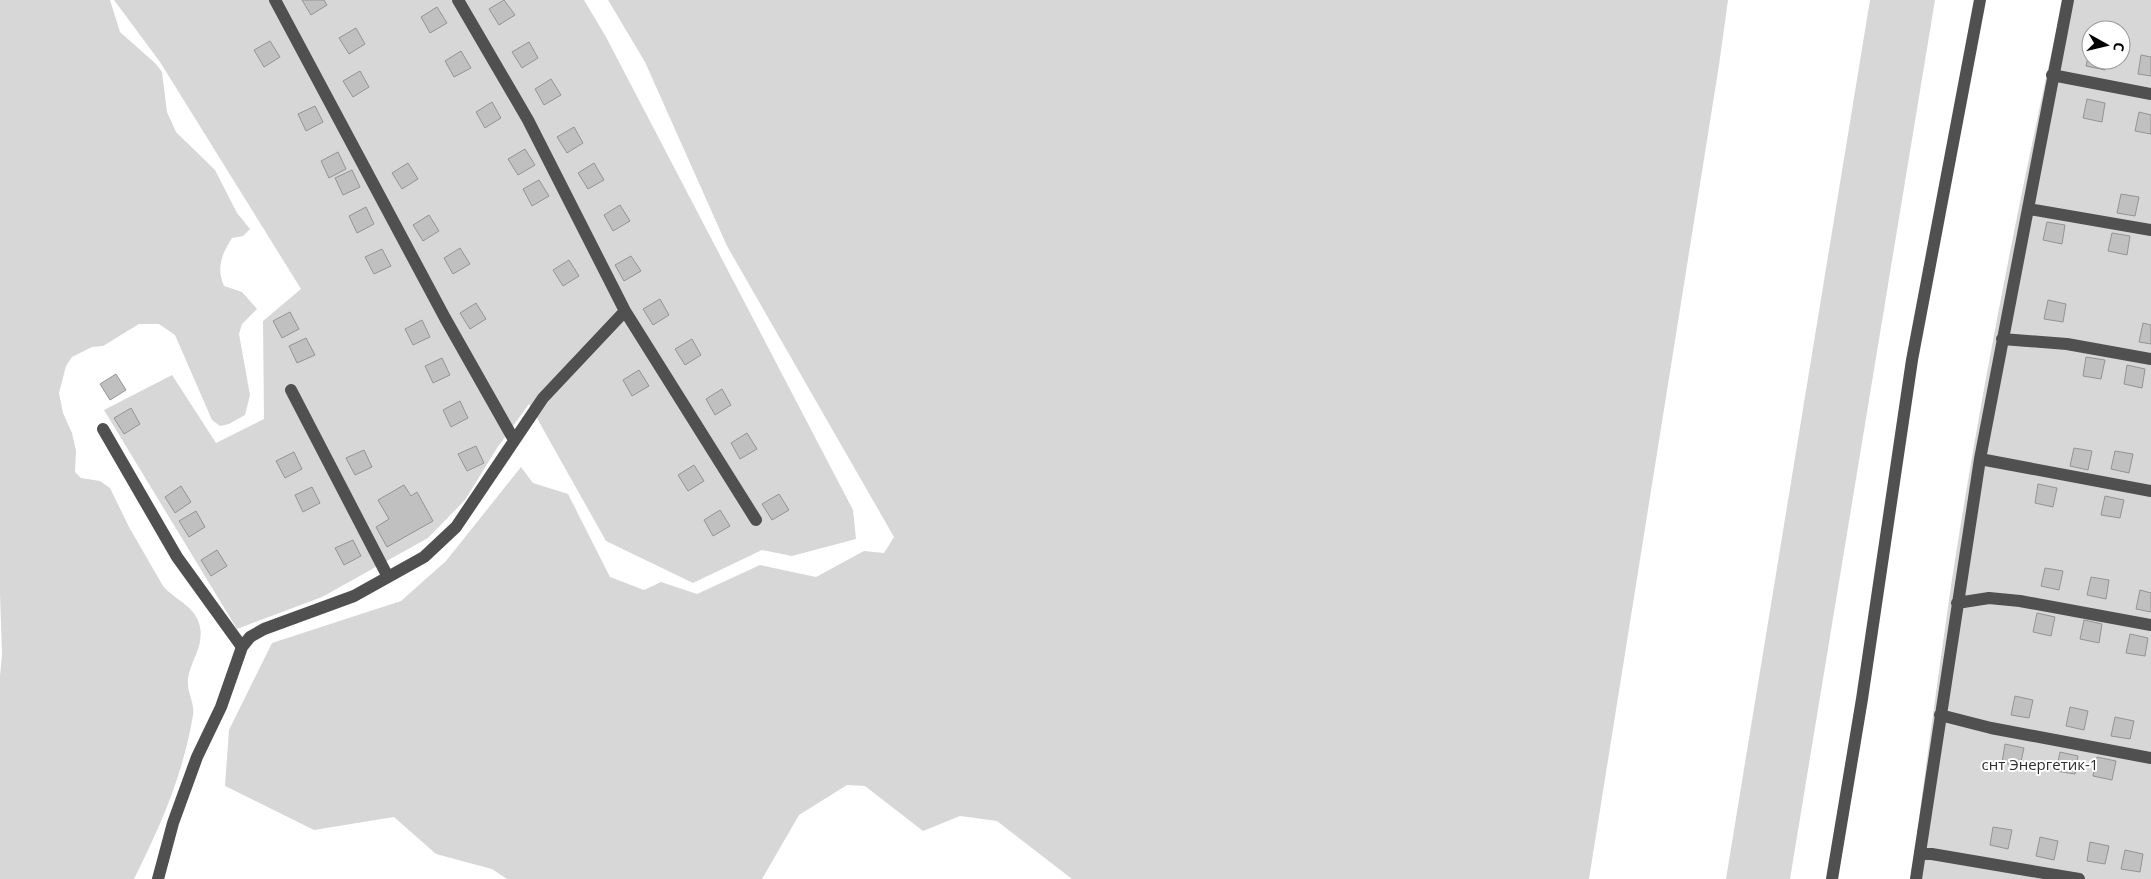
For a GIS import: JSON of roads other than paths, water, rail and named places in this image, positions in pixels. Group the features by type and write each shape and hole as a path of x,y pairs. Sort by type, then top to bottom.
{"street":[{"path":"275,0 445,318 514,440"},
{"path":"458,0 528,120 625,311 756,520"},
{"path":"1832,879 1862,699 1912,360 1980,0"},
{"path":"1916,879 1980,458 2029,210 2052,75 2068,0"},
{"path":"2052,75 2151,94"},
{"path":"2029,210 2151,230"},
{"path":"158,879 176,814 197,757 221,707 242,647 250,637 264,629 354,596 424,556 456,527 543,398 625,311"},
{"path":"2002,339 2067,344 2151,360"},
{"path":"291,390 388,577"},
{"path":"103,429 177,557 242,647"},
{"path":"1980,458 2151,491"},
{"path":"1957,603 1989,598 2020,600 2151,625"},
{"path":"1940,715 1991,728 2151,758"},
{"path":"1920,852 2079,879"}],"park label":[{"name":"снт Энергетик-1","path":"2040,764"}]}
